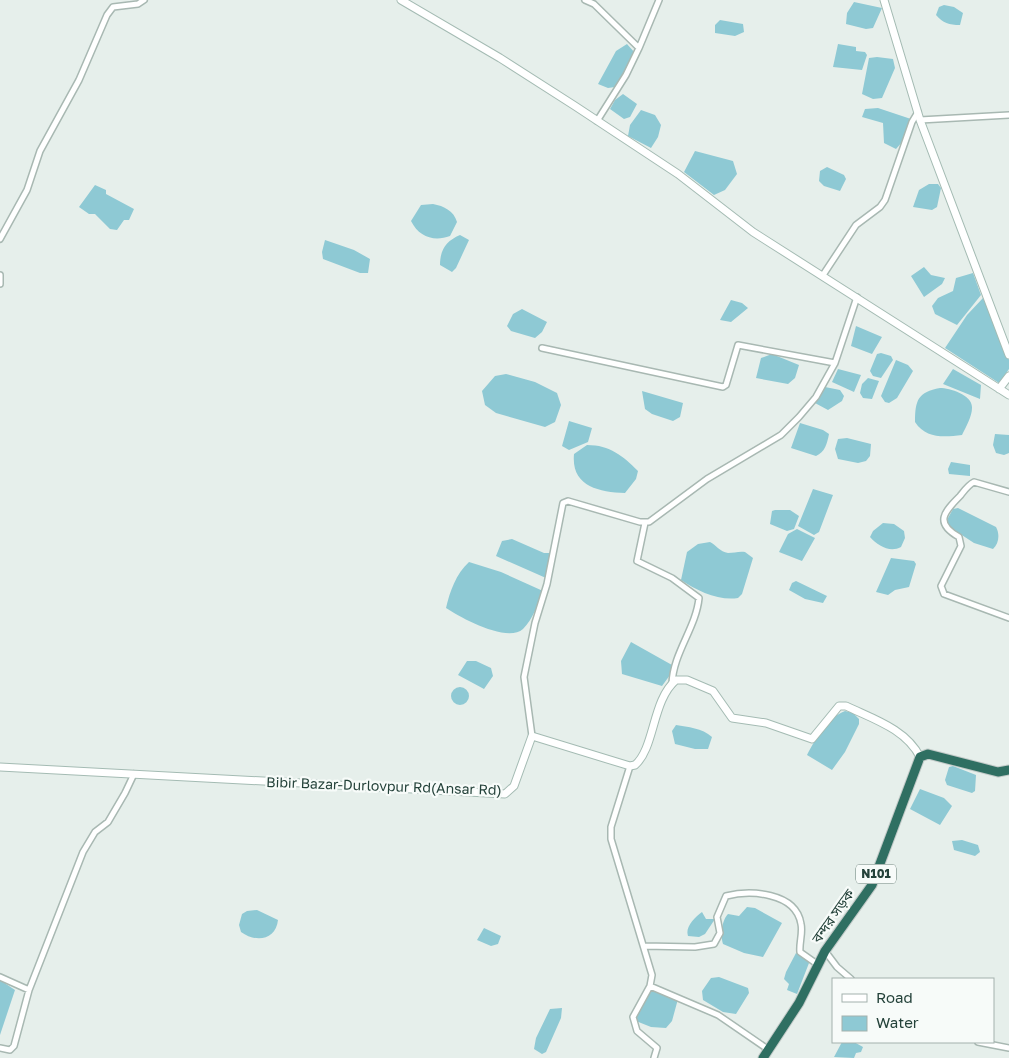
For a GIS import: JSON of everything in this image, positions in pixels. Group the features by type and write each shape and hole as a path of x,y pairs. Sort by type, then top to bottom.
{"highway":[{"path":"920,757 928,754 998,772 1009,770"},
{"name":"বন্দর সড়ক","path":"766,1054 799,1003 825,950 872,885 920,757"}],"street":[{"path":"0,239 27,190 40,151 89,60 107,15 113,7 138,4 144,0"},
{"path":"401,0 500,58 597,121 678,174 753,232 857,296 1009,395"},
{"path":"585,0 594,4 639,48"},
{"path":"597,121 626,75 659,0"},
{"path":"884,0 919,116 1009,355"},
{"path":"823,275 856,225 880,207 885,200 912,122 919,116 1009,115"},
{"path":"0,275 0,284"},
{"path":"857,296 835,363 816,397 781,435 707,479 653,520 645,523 568,501 563,503 548,584 533,632 524,678 532,736 630,766 638,762 661,702 676,680 687,680 713,690 732,718 766,724 812,738 839,706 846,706 901,733 915,747 920,757"},
{"path":"542,348 723,387 726,385 738,345 835,363"},
{"path":"999,389 1009,376"},
{"path":"1009,492 974,482 949,505 944,519 945,525 948,530 959,536 961,546 940,586 944,594 1009,618"},
{"path":"645,523 637,561 672,578 700,598 690,632 674,667 672,684"},
{"name":"Bibir Bazar-Durlovpur Rd(Ansar Rd)","path":"0,767 505,794 514,786 532,736"},
{"path":"630,766 613,819 611,839 652,975 650,986 640,1000 633,1016 636,1031 657,1048 654,1058"},
{"path":"0,1048 10,1050 14,1046 29,990 83,852 94,832 108,822 134,774"},
{"path":"644,946 695,947 714,944 720,933 717,917 726,896 740,893 756,893 786,901 797,912 802,925 800,952 817,964"},
{"path":"825,950 836,966 850,978"},
{"path":"0,977 29,990"},
{"path":"650,986 718,1015 766,1054"},
{"path":"983,1043 1009,1048"}],"water":[{"path":"854,2 882,8 873,28 866,29 846,24 847,13"},
{"path":"944,5 954,7 963,13 960,25 946,23 936,15 939,7"},
{"path":"720,20 743,24 744,32 735,36 715,33 715,25"},
{"path":"627,44 635,53 615,87 608,88 598,84 616,51"},
{"path":"838,44 856,47 856,51 865,52 867,55 862,70 833,67"},
{"path":"869,58 893,59 895,68 882,98 873,99 862,94"},
{"path":"623,94 637,104 630,117 624,119 610,109 615,100"},
{"path":"878,108 911,119 903,141 896,149 884,143 883,123 862,117 865,109"},
{"path":"641,110 655,115 661,125 658,137 651,148 628,136 630,125"},
{"path":"695,151 733,161 737,174 725,190 714,195 684,172"},
{"path":"827,167 844,175 846,179 840,191 824,186 819,181 820,171"},
{"path":"929,184 938,184 941,188 937,207 932,210 913,207 919,190"},
{"path":"95,185 106,190 106,194 134,209 129,220 124,220 117,230 110,229 95,214 89,214 79,207"},
{"path":"433,204 448,210 456,218 457,222 450,236 444,238 428,237 418,231 411,221 421,205"},
{"path":"460,235 469,240 456,268 452,272 440,265 441,255 448,243"},
{"path":"325,240 354,250 370,259 368,273 360,273 323,259 322,252"},
{"path":"924,267 931,275 945,278 942,284 924,297 911,276"},
{"path":"973,273 981,295 957,325 935,314 932,306 938,298 953,291 956,278"},
{"path":"983,298 1009,360 1009,369 999,383 945,348 967,315"},
{"path":"731,300 742,303 748,308 731,322 720,320"},
{"path":"522,309 547,322 542,332 535,338 511,331 507,326 513,314"},
{"path":"856,326 882,337 872,354 851,346"},
{"path":"881,353 891,356 893,360 881,378 873,376 870,371 877,354"},
{"path":"772,354 799,365 795,378 788,384 756,378 761,358"},
{"path":"896,360 908,365 913,371 897,398 889,403 885,402 881,396"},
{"path":"838,369 861,375 854,392 832,382"},
{"path":"953,369 981,385 980,399 943,384"},
{"path":"506,374 535,382 557,393 561,405 555,422 545,427 496,413 485,405 482,391 495,376"},
{"path":"868,378 879,381 872,399 863,398 860,393 862,384"},
{"path":"825,387 840,390 844,396 842,401 828,410 815,403"},
{"path":"940,388 960,393 969,399 971,403 971,414 962,435 936,436 919,428 915,422 919,398 927,392"},
{"path":"642,391 683,403 680,417 673,421 652,414 645,409"},
{"path":"569,421 592,428 588,442 569,450 562,446"},
{"path":"800,423 823,430 829,434 825,447 816,456 791,448"},
{"path":"995,434 1009,435 1009,453 1004,455 996,453 993,445"},
{"path":"847,438 871,444 870,456 866,461 858,463 838,459 835,449 838,439"},
{"path":"587,445 603,447 616,452 638,471 636,479 625,493 596,489 582,480 574,465 574,454"},
{"path":"951,462 970,465 970,476 949,474 948,469"},
{"path":"813,489 833,495 819,532 814,535 798,526"},
{"path":"958,508 996,527 998,539 993,549 974,543 948,526 948,518 953,509"},
{"path":"790,510 799,516 794,529 787,531 770,524 772,511"},
{"path":"883,523 894,524 904,531 905,538 901,547 897,549 884,548 870,537 873,531"},
{"path":"797,529 815,538 802,561 779,552 788,534"},
{"path":"512,539 544,553 551,553 546,578 496,556 502,541"},
{"path":"710,542 725,552 745,552 753,558 742,594 738,598 716,597 694,588 681,580 687,552 698,544"},
{"path":"891,558 914,561 916,564 909,587 895,590 888,595 876,592"},
{"path":"469,562 501,572 543,591 532,616 523,629 516,633 496,631 473,623 446,608 454,583 460,572"},
{"path":"796,581 827,596 823,603 805,599 789,590 792,583"},
{"path":"631,642 672,665 670,675 662,686 622,674 621,661"},
{"path":"467,661 476,661 491,668 493,676 484,689 458,675"},
{"path":"460,687 468,692 469,696 464,704 460,705 452,700 451,696 456,688"},
{"path":"845,711 853,713 859,719 859,724 845,752 832,770 807,755 818,735 827,724"},
{"path":"676,725 695,728 712,737 708,749 695,749 675,744 672,731"},
{"path":"953,766 976,775 975,791 972,793 947,785 945,780 949,767"},
{"path":"920,789 944,798 952,806 940,825 910,809"},
{"path":"962,840 978,845 980,852 975,856 954,850 952,841"},
{"path":"747,907 755,908 782,923 763,957 744,953 723,944 722,928 724,920 728,914 739,916"},
{"path":"257,910 278,920 273,932 264,938 253,938 241,932 239,925 242,914 247,911"},
{"path":"702,912 706,919 715,919 705,934 699,937 688,936 689,926"},
{"path":"484,928 501,936 498,944 491,946 477,940"},
{"path":"796,953 805,957 809,963 797,994 787,990 789,984 784,979"},
{"path":"719,977 748,988 749,993 736,1014 723,1012 703,1000 702,991 711,978"},
{"path":"0,980 15,990 0,1035"},
{"path":"651,989 678,999 672,1021 666,1028 651,1027 636,1021 635,1015"},
{"path":"562,1008 561,1018 546,1052 542,1054 534,1049 536,1038 550,1009"},
{"path":"841,1043 856,1043 863,1047 861,1052 856,1053 854,1058 834,1057"}]}
